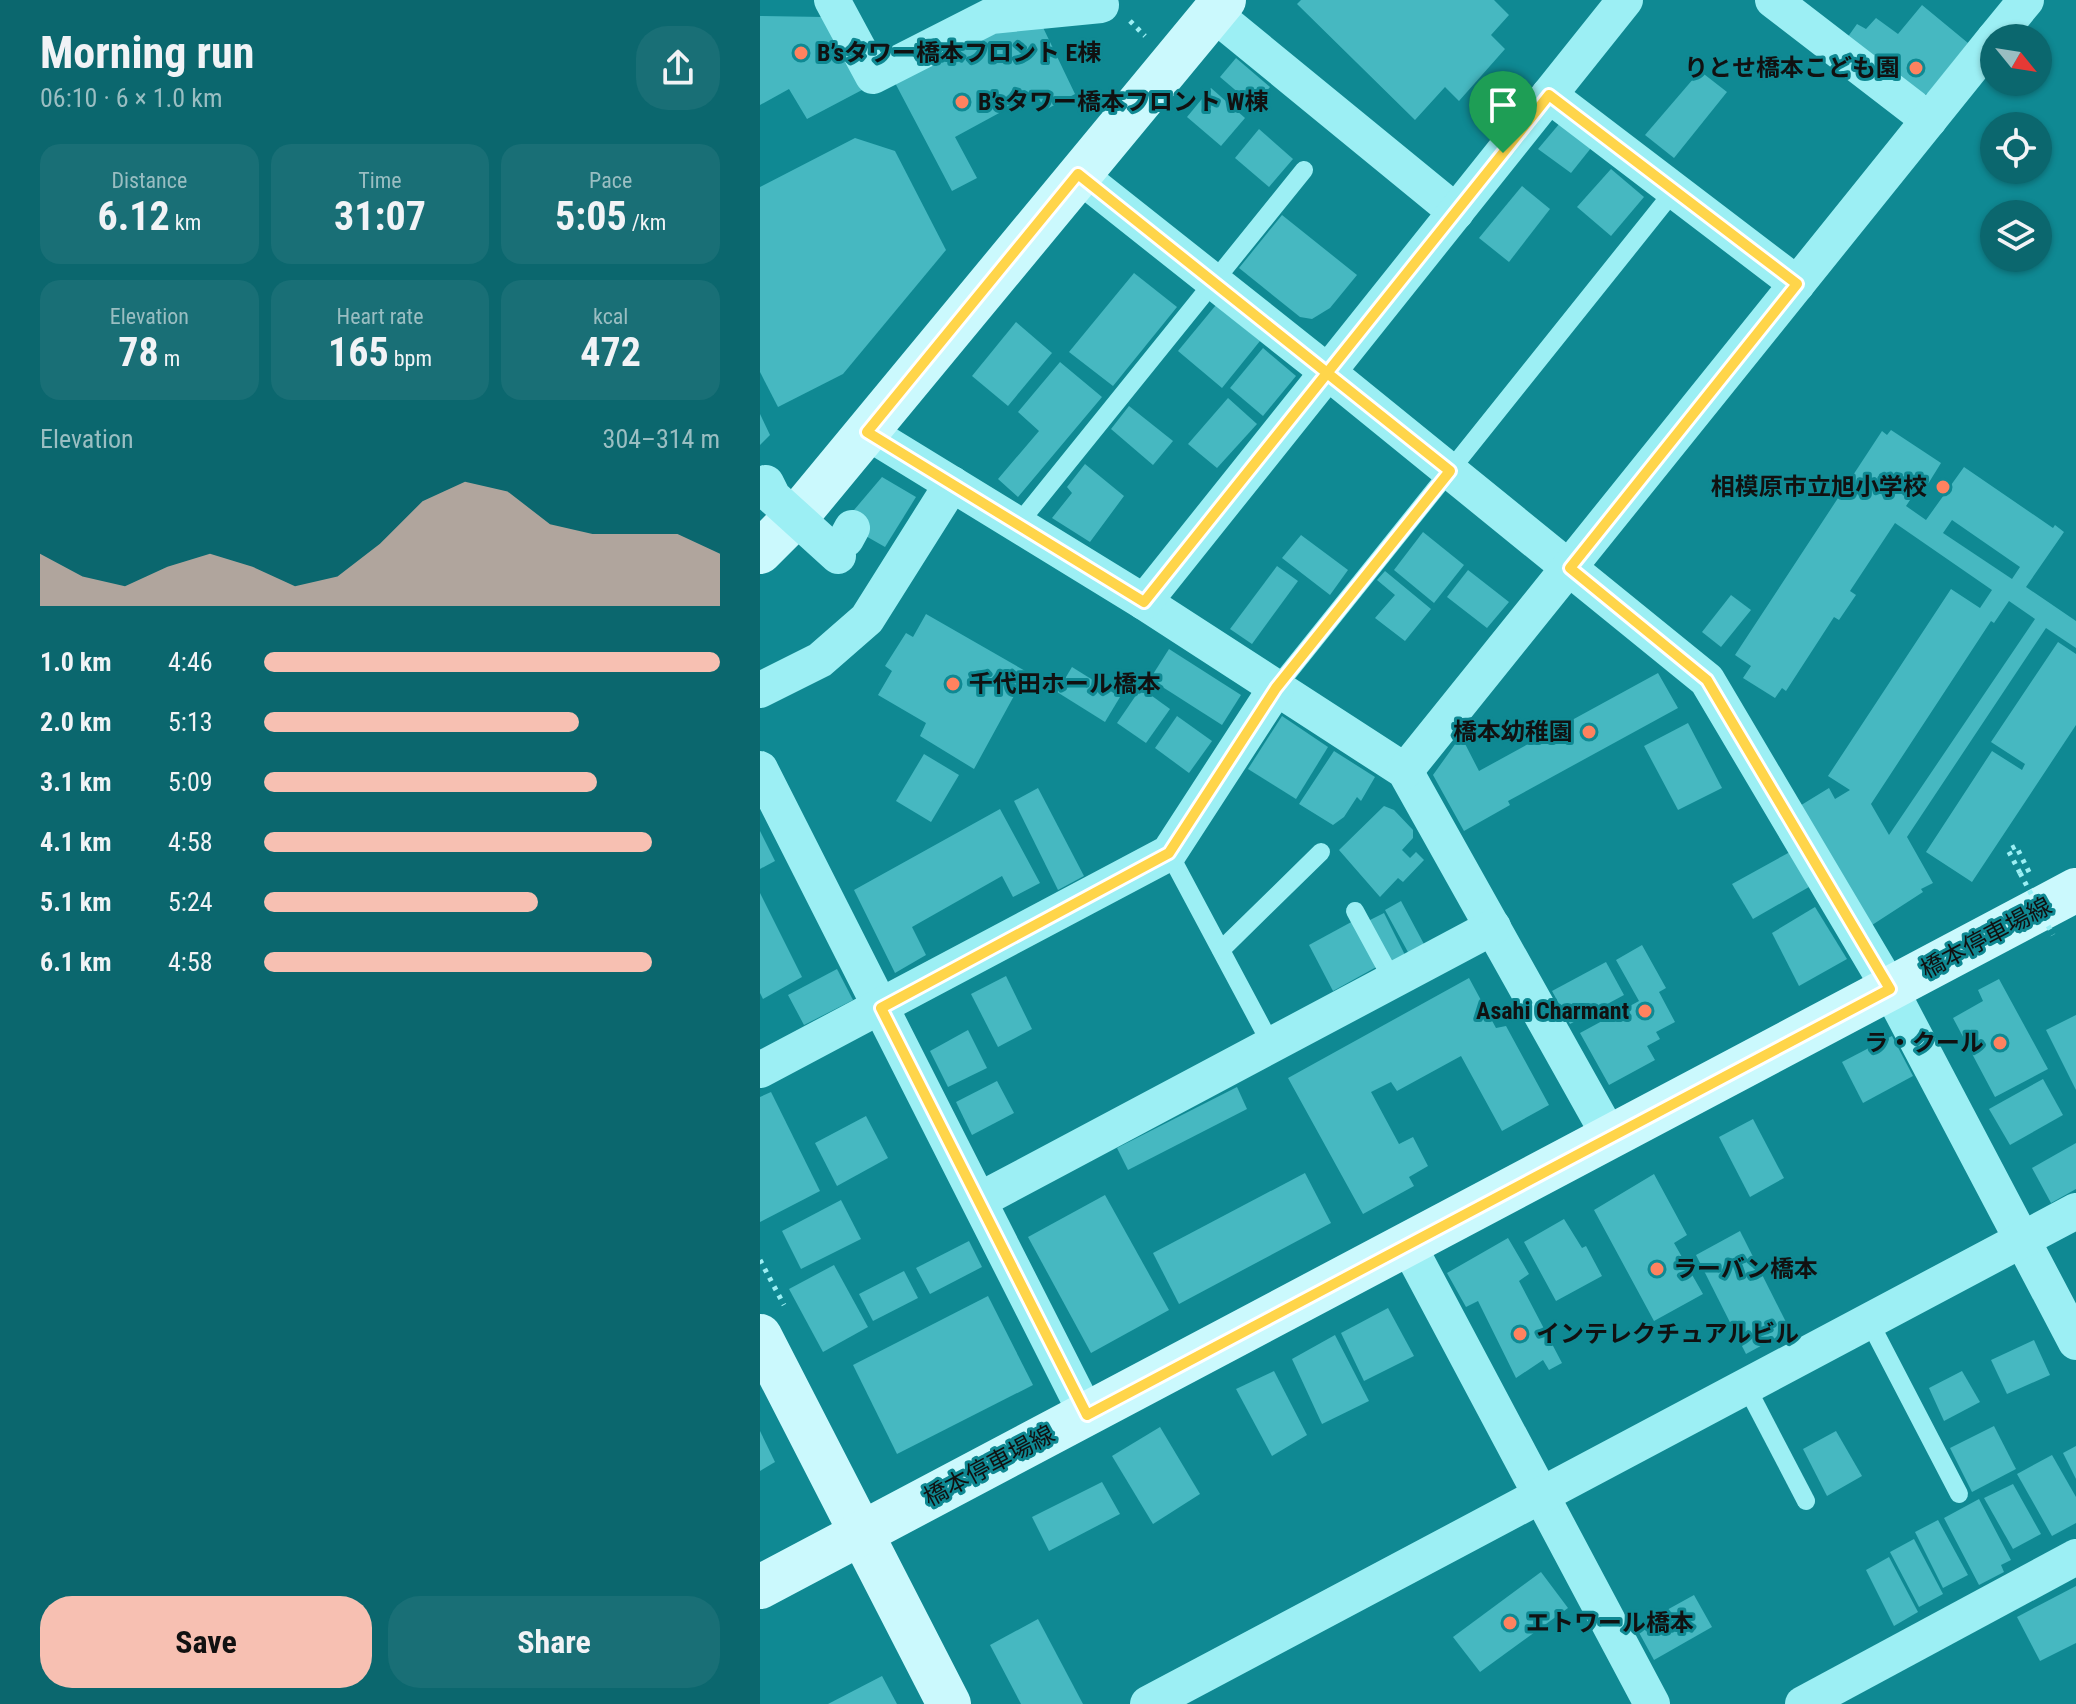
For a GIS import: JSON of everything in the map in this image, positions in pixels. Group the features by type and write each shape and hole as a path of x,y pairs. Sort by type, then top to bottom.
{"main road":[{"path":"760,552 803,509 1219,7"},
{"name":"橋本停車場線","path":"760,1587 2076,890"},
{"path":"760,1336 949,1704"}],"street":[{"path":"1144,602 1625,0"},
{"path":"1773,0 1929,120"},
{"path":"2006,24 2026,0"},
{"path":"846,5 873,76 991,16 1101,5"},
{"path":"1219,7 1456,212"},
{"path":"1405,771 1980,56"},
{"path":"1549,95 1797,284"},
{"path":"1078,174 1707,680 1890,989 2076,1342"},
{"path":"867,432 1019,523 1405,771 1610,1137"},
{"path":"762,480 773,497 842,547"},
{"path":"760,690 820,660 867,619 952,484"},
{"path":"760,1070 1169,853 1276,688"},
{"path":"760,769 1087,1415"},
{"path":"980,1200 1493,927"},
{"path":"1148,1704 2076,1211"},
{"path":"1408,1245 1652,1704"},
{"path":"1803,1704 2076,1557"}],"lane":[{"path":"1019,523 1304,170"},
{"path":"1276,688 1673,192"},
{"path":"1221,950 1321,852"},
{"path":"1169,853 1272,1046"},
{"path":"1355,911 1393,981"},
{"path":"1869,1321 1959,1494"},
{"path":"1746,1386 1806,1501"}],"path":[{"path":"2032,876 2016,846 2008,850 2053,935"}],"building":[{"path":"1301,0 1494,0 1509,15 1491,35 1505,49 1459,101 1445,87 1415,120 1297,4"},
{"name":"りとせ橋本こども園","path":"1922,5 1968,43 1928,93 1921,97 1847,38 1857,24 1866,29 1876,18 1898,34"},
{"name":"B’sタワー橋本フロント E棟","path":"760,16 824,17 862,90 807,119 789,89 760,105"},
{"name":"B’sタワー橋本フロント W棟","path":"1038,17 1075,94 1045,110 1036,93 955,137 977,178 952,191 893,79 996,24"},
{"path":"1236,58 1270,87 1254,106 1220,77"},
{"path":"1700,71 1727,92 1674,158 1645,135"},
{"path":"1211,88 1245,118 1221,146 1187,117"},
{"path":"1560,123 1591,148 1571,173 1538,149"},
{"path":"1259,129 1293,159 1269,187 1235,158"},
{"path":"855,138 895,151 946,250 843,374 778,407 760,372 760,187"},
{"path":"1611,169 1644,197 1611,236 1577,207"},
{"path":"1522,186 1550,209 1509,262 1479,238"},
{"path":"1282,215 1357,275 1330,308 1312,319 1300,317 1239,268"},
{"path":"1134,273 1177,307 1113,386 1069,352"},
{"path":"1216,305 1260,341 1222,388 1178,351"},
{"path":"1016,322 1052,353 1008,406 972,376"},
{"path":"1263,348 1296,376 1263,416 1230,388"},
{"path":"1060,362 1102,397 1018,497 998,479 1039,431 1018,412"},
{"path":"1228,398 1257,424 1217,468 1188,444"},
{"path":"1129,406 1173,441 1153,465 1111,429"},
{"path":"760,414 770,435 760,445"},
{"path":"1891,430 1941,463 1923,492 1918,488 1906,506 1926,520 1964,467 2053,528 2055,525 2064,532 2026,587 2076,621 2076,648 2046,628 1907,837 1933,883 1869,927 1798,807 1829,788 1835,799 1850,790 1828,776 1951,589 1980,608 1992,590 1895,523 1850,591 1856,595 1839,620 1834,617 1786,691 1782,688 1775,698 1743,678 1751,666 1735,655 1882,431 1887,435","holes":["1952,520 2020,567 2012,579 1943,533","2009,601 2035,619 1889,835 1871,804 1991,621 1994,623"]},
{"path":"1085,464 1124,496 1090,542 1052,518 1072,493 1067,487"},
{"path":"882,477 916,497 885,547 843,523"},
{"path":"1423,532 1464,565 1434,603 1394,570"},
{"path":"1301,535 1348,570 1330,595 1282,558"},
{"path":"1277,566 1298,581 1252,644 1230,629"},
{"path":"1468,570 1509,602 1487,628 1447,597"},
{"path":"1385,571 1431,609 1405,641 1375,618 1395,595 1377,580"},
{"path":"1731,595 1751,610 1721,647 1702,632"},
{"name":"千代田ホール橋本","path":"926,614 1027,672 974,769 920,736 926,723 878,695 892,671 885,666 906,633 913,637"},
{"path":"2058,642 2076,654 2076,725 1972,882 1926,852 1992,751 2022,770 2025,764 1991,742"},
{"path":"1169,649 1241,695 1222,725 1150,679"},
{"path":"1072,667 1120,697 1105,722 1057,692"},
{"path":"1658,673 1678,708 1508,801 1510,805 1464,831 1433,775 1461,736 1479,771"},
{"path":"1141,688 1170,709 1146,743 1117,723"},
{"path":"1177,716 1212,741 1189,773 1155,748"},
{"path":"1282,716 1328,747 1296,799 1248,769"},
{"path":"1688,723 1722,788 1678,810 1644,746"},
{"path":"1334,751 1375,777 1361,801 1357,797 1344,817 1333,825 1299,804"},
{"path":"924,754 959,775 931,822 896,801"},
{"path":"1038,788 1084,876 1058,890 1014,801"},
{"path":"1384,806 1394,810 1413,830 1413,838 1402,850 1410,858 1416,852 1424,860 1403,882 1398,878 1380,897 1339,850"},
{"path":"1000,809 1040,883 1013,897 1002,876 912,927 926,955 895,973 854,890"},
{"path":"760,831 775,861 760,869"},
{"path":"1790,852 1809,887 1753,919 1732,884"},
{"path":"760,893 802,977 763,999 760,993"},
{"path":"1401,901 1425,946 1409,954 1385,910"},
{"path":"1815,907 1847,959 1799,986 1772,933"},
{"path":"1384,913 1406,957 1390,965 1368,921"},
{"path":"1355,920 1380,965 1333,991 1309,945"},
{"name":"Asahi Charmant","path":"1642,945 1666,988 1659,992 1675,1022 1656,1032 1660,1039 1647,1046 1655,1060 1609,1085 1580,1033 1639,1001 1616,960"},
{"path":"1606,962 1624,995 1570,1024 1552,991"},
{"path":"837,969 853,1000 804,1025 788,995"},
{"path":"1006,976 1032,1029 998,1047 971,994"},
{"path":"1469,978 1496,1028 1506,1026 1549,1105 1502,1131 1461,1056 1397,1091 1391,1082 1371,1092 1399,1144 1413,1137 1428,1166 1409,1177 1414,1186 1363,1214 1288,1078"},
{"name":"ラ・クール","path":"1999,979 2048,1069 1995,1097 1953,1018 1983,1001 1978,990"},
{"path":"2076,1015 2076,1090 2046,1030"},
{"path":"968,1030 987,1068 948,1087 930,1051"},
{"path":"1892,1036 1913,1076 1863,1103 1842,1062"},
{"path":"2043,1079 2063,1115 2010,1145 1989,1109"},
{"path":"997,1081 1014,1113 972,1135 956,1102"},
{"path":"1237,1087 1247,1109 1128,1170 1117,1148"},
{"path":"771,1092 820,1191 760,1222 760,1097"},
{"path":"866,1116 888,1158 837,1186 815,1143"},
{"path":"1753,1119 1784,1178 1750,1197 1719,1137"},
{"path":"2076,1143 2076,1189 2051,1203 2032,1168"},
{"path":"1305,1173 1331,1223 1179,1304 1153,1253"},
{"name":"ラーバン橋本","path":"1654,1174 1687,1235 1674,1243 1703,1294 1654,1321 1594,1210"},
{"path":"1105,1195 1169,1310 1091,1353 1028,1237"},
{"path":"841,1200 861,1239 801,1269 782,1231"},
{"path":"1564,1219 1582,1248 1586,1246 1602,1276 1556,1301 1524,1242"},
{"path":"1740,1231 1790,1330 1746,1354 1696,1255"},
{"name":"インテレクチュアルビル","path":"1508,1238 1529,1274 1519,1281 1562,1363 1549,1370 1543,1360 1516,1378 1478,1301 1466,1307 1447,1273"},
{"path":"969,1241 982,1267 930,1294 916,1268"},
{"path":"834,1265 868,1327 823,1352 789,1289"},
{"path":"904,1271 918,1298 873,1321 859,1294"},
{"path":"988,1296 1033,1385 897,1454 853,1365"},
{"path":"1388,1308 1414,1356 1364,1381 1341,1333"},
{"path":"1335,1335 1369,1401 1322,1424 1292,1359"},
{"path":"2034,1340 2050,1375 2007,1394 1991,1360"},
{"path":"1274,1371 1307,1435 1272,1456 1236,1389"},
{"path":"1962,1371 1980,1402 1944,1421 1929,1388"},
{"path":"1994,1426 2016,1469 1972,1492 1950,1448"},
{"path":"1160,1427 1200,1494 1153,1524 1112,1456"},
{"path":"760,1431 775,1462 760,1471"},
{"path":"1836,1431 1862,1476 1827,1496 1803,1449"},
{"path":"2076,1446 2076,1479 2063,1453"},
{"path":"2052,1455 2076,1497 2076,1523 2052,1536 2017,1474"},
{"path":"1102,1482 1120,1514 1049,1551 1032,1517"},
{"path":"2013,1484 2041,1534 2013,1549 1984,1498"},
{"path":"1979,1499 2011,1560 2001,1565 2004,1572 1979,1585 1944,1518"},
{"path":"1938,1520 1968,1575 1943,1588 1915,1532"},
{"path":"1914,1539 1943,1594 1919,1607 1890,1552"},
{"path":"1889,1557 1918,1612 1894,1626 1866,1570"},
{"name":"エトワール橋本","path":"1541,1572 1568,1608 1480,1672 1453,1637"},
{"path":"2076,1586 2076,1643 2040,1661 2017,1617"},
{"path":"1694,1595 1712,1627 1654,1660 1636,1627"},
{"path":"1038,1619 1083,1704 1021,1704 990,1645"},
{"path":"882,1676 897,1704 828,1704"}],"place":[{"name":"B’sタワー橋本フロント E棟","path":"801,53"},
{"name":"りとせ橋本こども園","path":"1916,68"},
{"name":"B’sタワー橋本フロント W棟","path":"962,102"},
{"name":"相模原市立旭小学校","path":"1943,487"},
{"name":"千代田ホール橋本","path":"953,684"},
{"name":"橋本幼稚園","path":"1589,732"},
{"name":"Asahi Charmant","path":"1645,1011"},
{"name":"ラ・クール","path":"2000,1043"},
{"name":"ラーバン橋本","path":"1657,1269"},
{"name":"インテレクチュアルビル","path":"1520,1334"},
{"name":"エトワール橋本","path":"1510,1623"}],"route":[{"path":"1503,153 1329,373 1144,602 867,432 1078,174 1329,373 1450,471 1276,688 1169,853 881,1008 1087,1415 1890,989 1707,680 1570,568 1797,284 1549,95 1503,153"}]}
